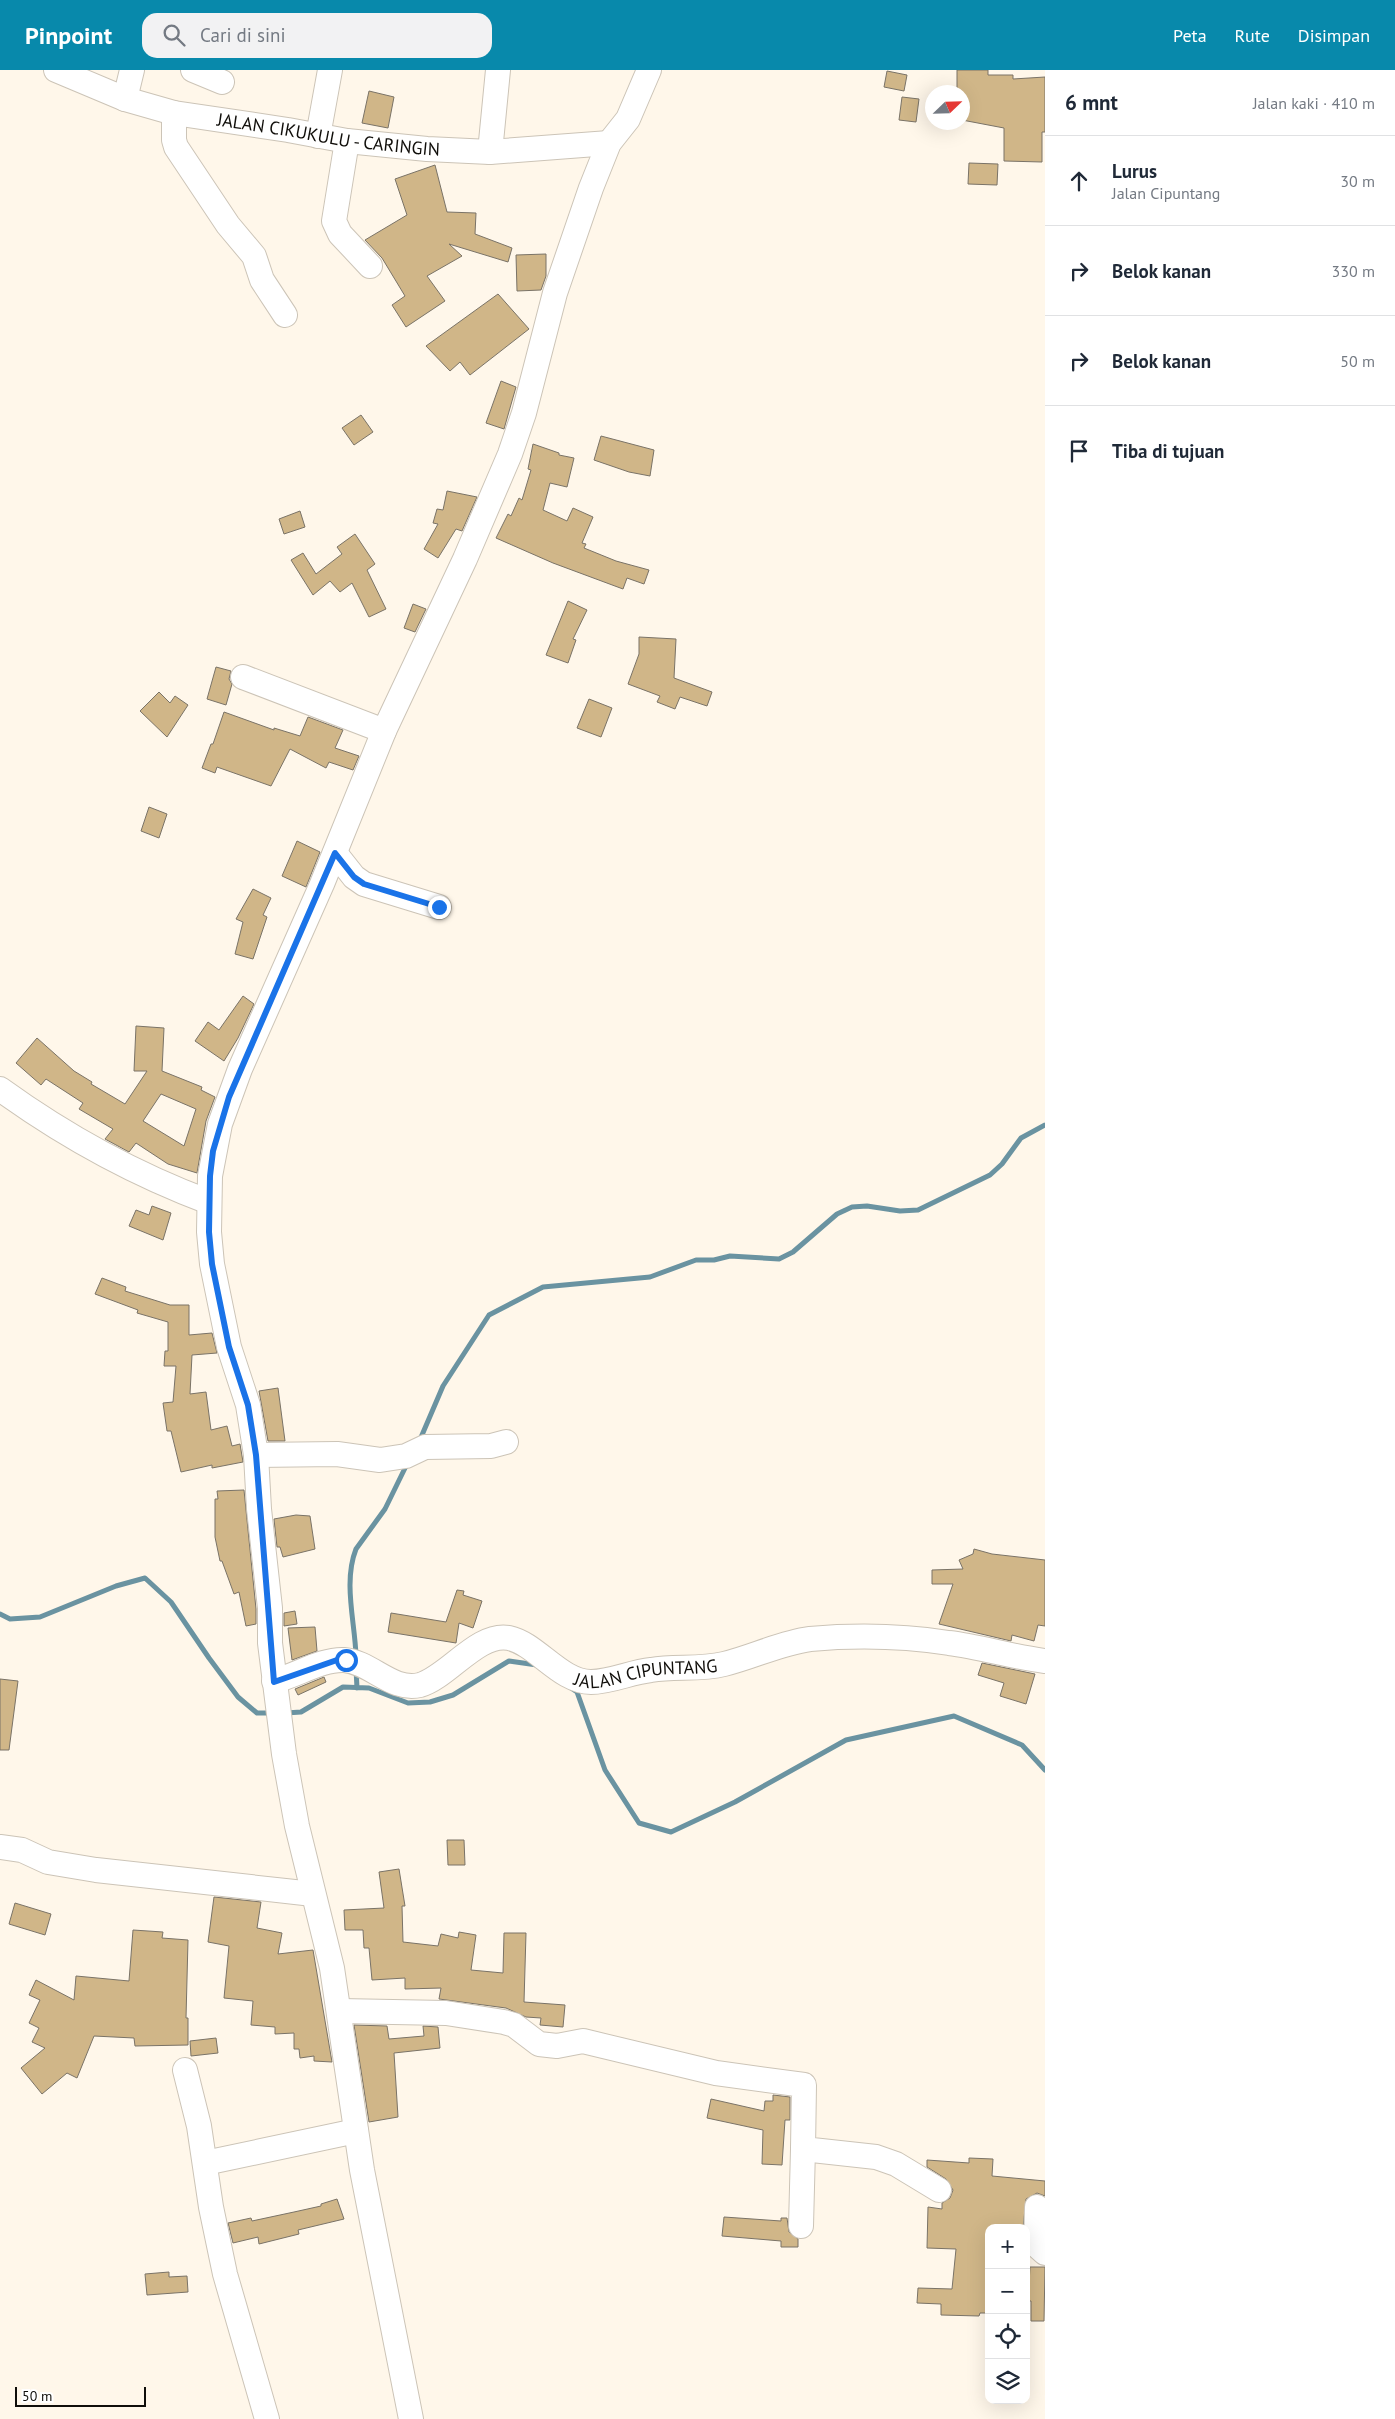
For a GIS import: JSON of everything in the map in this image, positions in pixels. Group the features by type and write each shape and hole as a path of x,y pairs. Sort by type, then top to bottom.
{"street":[{"name":"JALAN CIKUKULU - CARINGIN","path":"56,70 125,99 174,113 347,141 427,149 490,152 609,144"},
{"path":"125,99 132,70"},
{"path":"193,70 222,82"},
{"path":"318,136 330,70"},
{"path":"490,152 498,70"},
{"path":"411,2419 356,2131 340,2010 332,1968 297,1826 283,1744 284,1678 256,1455 248,1405 229,1347 212,1264 209,1202 213,1151 229,1097 335,853 384,731 465,559 510,454 524,413 555,293 591,188 609,144 628,119 649,70"},
{"path":"174,113 174,140 176,147 228,225 254,256 262,280 284,315"},
{"path":"347,141 334,221 340,234 370,266"},
{"path":"243,677 384,731"},
{"path":"335,853 354,877 364,884 439,907"},
{"path":"0,1089 40,1118 131,1170 209,1202"},
{"path":"256,1455 337,1454 380,1460 406,1456 425,1448 491,1446 506,1442"},
{"name":"JALAN CIPUNTANG","path":"284,1678 337,1660 346,1660 355,1662 394,1682 404,1685 420,1685 434,1678 485,1643 497,1638 509,1638 559,1669 589,1682 652,1670 709,1667 726,1664 782,1644 829,1638 922,1639 1045,1661"},
{"path":"0,1847 22,1850 48,1862 96,1870 313,1894"},
{"path":"340,2010 436,2012 504,2022 514,2025 539,2044 557,2046 582,2041 716,2073 804,2085 801,2226"},
{"path":"185,2070 199,2126 225,2274 268,2419"},
{"path":"204,2163 356,2131"},
{"path":"803,2149 876,2157 896,2164 939,2190"},
{"path":"1036,2207 1036,2246 1045,2253"}],"building":[{"path":"957,70 988,70 988,75 1013,75 1013,79 1045,77 1045,132 1042,132 1042,162 1004,161 1004,128 970,122 970,85 957,85"},
{"path":"887,71 907,75 904,91 884,87"},
{"path":"369,91 394,97 388,128 362,123"},
{"path":"902,97 919,99 916,122 899,120"},
{"path":"969,163 998,164 997,185 968,184"},
{"path":"435,165 447,212 476,213 475,234 512,248 508,262 449,244 462,256 427,276 445,301 406,327 392,305 405,296 382,258 365,240 407,215 395,179"},
{"path":"546,254 546,276 541,290 517,291 516,255"},
{"path":"498,294 529,329 470,375 460,362 450,371 426,346"},
{"path":"501,381 516,387 504,429 486,423"},
{"path":"361,415 373,432 354,445 342,428"},
{"path":"601,436 654,450 650,476 629,472 594,460"},
{"path":"533,444 559,453 559,455 574,458 567,487 550,483 543,510 567,521 573,508 593,517 582,543 586,544 584,548 616,561 649,570 644,584 627,578 623,589 553,563 496,538 508,514 511,516 519,498 522,500 531,470 528,469"},
{"path":"447,491 477,497 462,531 456,529 438,558 424,549 438,524 433,523 437,509 443,510"},
{"path":"300,511 305,527 284,534 279,519"},
{"path":"355,534 375,564 367,570 386,609 369,617 352,583 340,592 330,581 313,595 291,560 303,553 316,574 342,554 337,547"},
{"path":"568,601 587,610 573,639 576,640 568,663 546,655"},
{"path":"413,604 426,609 415,632 404,628"},
{"path":"639,637 676,639 674,678 712,692 707,706 680,697 675,709 657,702 660,696 628,684 639,654"},
{"path":"216,667 231,671 229,679 232,684 226,705 207,699"},
{"path":"159,692 170,703 175,696 188,705 167,737 140,711"},
{"path":"589,699 612,708 601,737 577,728"},
{"path":"224,712 274,730 274,728 300,736 308,717 343,730 335,748 359,756 353,770 329,762 326,768 290,749 271,786 217,767 215,773 202,768"},
{"path":"149,807 167,814 159,838 141,831"},
{"path":"297,841 320,852 306,887 282,876"},
{"path":"253,889 271,898 263,915 267,917 253,959 235,954 243,922 236,919"},
{"path":"243,996 254,1004 238,1038 224,1061 195,1041 208,1022 219,1030"},
{"path":"136,1026 164,1028 162,1071 202,1087 201,1090 215,1097 206,1121 197,1173 168,1164 136,1143 129,1152 105,1139 113,1129 79,1109 83,1103 46,1079 41,1085 16,1063 37,1038 74,1071 92,1082 91,1084 125,1104 147,1071 134,1071","holes":["161,1094 196,1109 184,1146 143,1121"]},
{"path":"152,1206 171,1213 163,1240 129,1226 136,1210 149,1215"},
{"path":"102,1278 126,1287 125,1291 170,1305 189,1305 189,1335 212,1333 217,1353 192,1355 190,1394 206,1392 211,1430 227,1426 232,1446 240,1444 243,1462 212,1468 212,1465 181,1472 171,1431 167,1431 163,1403 173,1402 176,1366 164,1366 165,1351 168,1351 168,1322 137,1313 138,1310 95,1294"},
{"path":"278,1388 285,1441 268,1441 259,1391"},
{"path":"244,1490 256,1609 256,1624 246,1626 239,1592 234,1594 222,1561 220,1561 215,1537 215,1499 218,1499 217,1491"},
{"path":"296,1515 310,1516 315,1549 283,1557 280,1547 277,1547 274,1519"},
{"path":"974,1549 992,1554 1045,1560 1045,1626 1038,1625 1034,1641 1012,1635 1011,1641 939,1624 953,1584 932,1584 932,1570 963,1569 959,1560 973,1554"},
{"path":"457,1590 464,1591 463,1595 482,1601 473,1628 459,1623 456,1643 388,1632 391,1613 446,1622"},
{"path":"295,1611 297,1624 284,1626 284,1613"},
{"path":"315,1627 317,1651 292,1660 288,1628"},
{"path":"982,1663 1035,1674 1026,1704 1000,1696 1004,1683 978,1675"},
{"path":"324,1677 326,1682 298,1695 295,1689"},
{"path":"0,1679 18,1681 9,1750 0,1750"},
{"path":"447,1840 464,1840 465,1865 448,1865"},
{"path":"399,1869 405,1906 402,1906 403,1942 438,1946 441,1934 458,1938 459,1932 476,1935 471,1970 503,1973 504,1933 526,1933 524,2002 565,2005 563,2027 540,2025 541,2018 526,2017 506,2008 439,1999 441,1988 405,1989 405,1978 372,1980 369,1948 364,1948 363,1930 345,1930 344,1910 384,1908 379,1872"},
{"path":"214,1897 261,1902 257,1928 282,1933 278,1954 313,1950 332,2062 314,2061 314,2056 300,2058 299,2049 294,2049 294,2033 275,2034 275,2027 251,2025 253,2001 224,1998 229,1946 208,1942"},
{"path":"15,1903 51,1914 45,1935 9,1924"},
{"path":"133,1930 163,1932 162,1938 188,1940 186,2018 188,2018 188,2045 135,2046 134,2038 94,2036 77,2078 67,2073 42,2094 21,2068 45,2048 32,2042 39,2028 29,2023 40,2000 29,1995 36,1980 74,2000 76,1976 129,1981"},
{"path":"354,2025 387,2026 389,2039 424,2036 423,2026 438,2027 440,2048 394,2053 398,2117 369,2122"},
{"path":"216,2038 218,2053 191,2056 190,2041"},
{"path":"773,2095 790,2097 790,2120 785,2120 782,2165 762,2164 763,2130 707,2118 711,2099 764,2111 765,2101 773,2101"},
{"path":"969,2158 993,2159 992,2176 1045,2181 1045,2196 1037,2193 1026,2199 1023,2224 985,2224 985,2313 980,2313 979,2316 941,2315 941,2304 917,2303 918,2288 952,2289 956,2249 927,2248 928,2207 942,2209 942,2203 950,2198 953,2190 946,2179 927,2167 927,2160 969,2163"},
{"path":"337,2199 344,2219 298,2230 299,2234 259,2244 258,2237 233,2243 228,2223 251,2218 252,2221 294,2212 321,2206 321,2204"},
{"path":"724,2217 781,2221 781,2218 787,2218 789,2232 798,2239 798,2247 781,2247 781,2241 722,2236"},
{"path":"1030,2267 1045,2267 1044,2321 1031,2321"},
{"path":"169,2272 169,2277 187,2276 188,2292 147,2295 145,2274"}],"waterway":[{"path":"419,1442 443,1386 489,1315 543,1287 650,1277 696,1260 714,1260 730,1256 779,1259 793,1252 837,1214 852,1207 867,1206 900,1211 918,1210 990,1175 1002,1164 1021,1138 1045,1125"},
{"path":"356,1656 350,1588 352,1562 356,1549 385,1509 408,1462"},
{"path":"0,1614 10,1619 40,1617 116,1586 145,1578 171,1602 238,1697 257,1713 272,1713"},
{"path":"286,1713 301,1712 343,1687 369,1688 408,1703 430,1702 453,1695 509,1661 537,1665"},
{"path":"356,1669 357,1688"},
{"path":"571,1688 577,1692 605,1770 639,1823 671,1832 735,1802 846,1740 954,1716 1022,1745 1045,1770"}],"route":[{"path":"346,1660 337,1660 274,1682 270,1643 270,1608 259,1509 253,1429 248,1405 229,1347 212,1264 209,1202 213,1151 229,1097 240,1069 335,853 360,882 386,892 439,907"}]}
